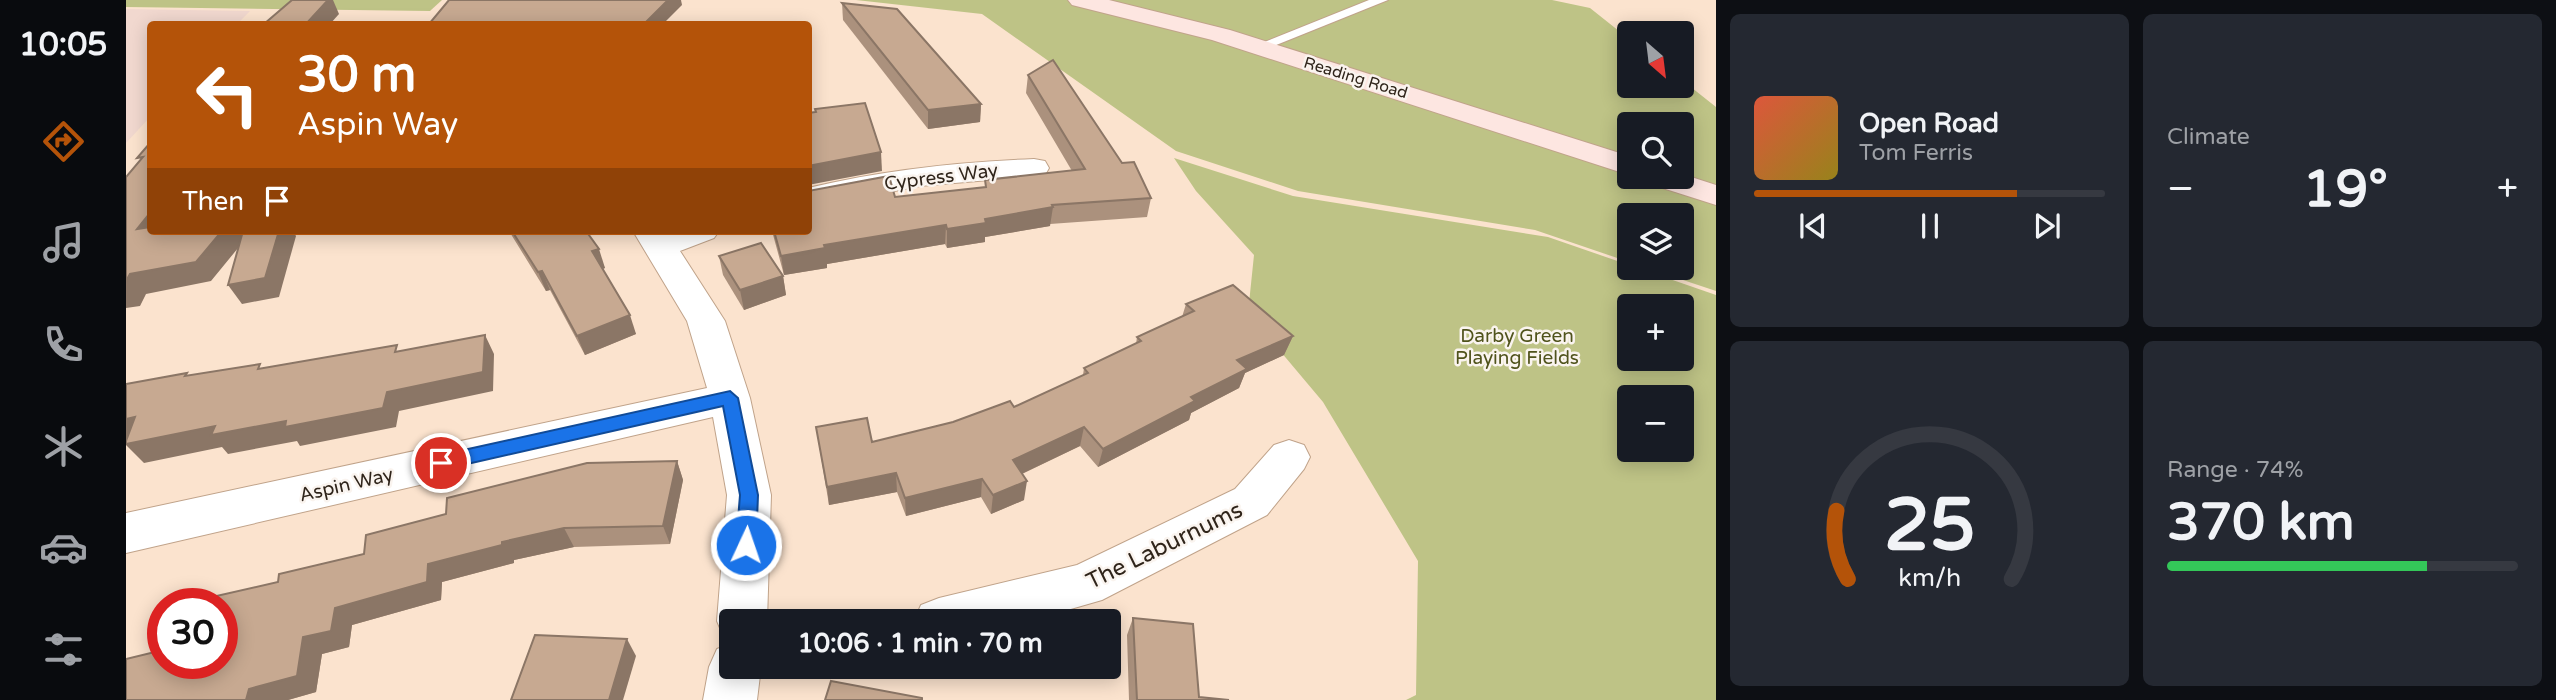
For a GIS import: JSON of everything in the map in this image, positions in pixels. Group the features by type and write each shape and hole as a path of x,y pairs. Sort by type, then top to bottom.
{"main road":[{"name":"Reading Road","path":"1080,0 1259,47 1617,162"},
{"path":"1694,188 1716,195"}],"street":[{"name":"Cypress Way","path":"812,197 897,180 988,169 1034,168"},
{"path":"675,235 655,238 706,321 730,398 749,495 743,609"},
{"name":"Aspin Way","path":"126,533 730,398"},
{"name":"The Laburnums","path":"988,609 1085,585 1251,502 1289,457"},
{"path":"730,700 733,679"}],"lane":[{"path":"1259,47 1381,0"}],"shaded area":[{"path":"126,9 250,11 240,21 147,21 147,120 126,143"}],"green space":[{"path":"126,0 442,0 430,11 126,7"},
{"path":"856,0 1552,0 1590,8 1617,29 1617,98 1694,98 1694,90 1716,107 1716,291 1683,280 1694,280 1694,203 1617,203 1617,258 1535,230 1298,191 1176,151 982,14"},
{"name":"Darby Green Playing Fields","path":"1174,158 1293,196 1548,237 1617,261 1617,280 1673,280 1716,295 1716,700 1406,700 1416,695 1418,561 1323,402 1248,313 1254,255 1196,191"}],"building":[{"path":"292,0 328,0 309,21 268,21"},
{"path":"449,0 668,0 647,21 432,21"},
{"path":"842,3 897,9 981,104 928,110"},
{"path":"1053,60 1122,163 1134,162 1151,198 1052,205 1053,207 985,219 986,223 947,229 946,225 824,245 825,248 781,256 775,235 812,235 812,190 889,176 895,197 986,187 985,180 1085,169 1028,75"},
{"path":"865,103 881,152 812,165 812,112 816,112 815,109"},
{"path":"147,146 147,217 137,229 147,227 147,235 219,235 196,262 130,274 126,281 126,177 143,157 137,158"},
{"path":"242,235 278,235 265,278 228,285"},
{"path":"515,235 589,235 599,249 592,251 630,315 577,336 542,271 538,272"},
{"path":"761,243 783,276 740,290 719,256"},
{"path":"1233,285 1293,336 1237,360 1247,369 1191,397 1195,401 1103,449 1084,427 1013,460 1027,481 993,495 982,479 905,498 896,473 827,487 816,427 867,418 872,442 953,422 1010,401 1014,407 1088,373 1084,368 1141,341 1137,337 1194,311 1186,304"},
{"path":"485,335 483,372 387,392 383,408 285,427 286,421 211,435 215,426 126,444 135,417 126,419 126,384 260,364 258,369 397,345 395,352"},
{"path":"677,461 663,526 564,528 502,542 502,545 428,564 427,582 335,608 331,631 303,637 297,676 249,689 246,700 126,700 126,659 147,654 147,679 238,679 238,591 278,582 279,574 364,554 366,535 446,514 447,498 587,463"},
{"path":"1133,618 1193,624 1199,697 1229,700 1137,700"},
{"path":"535,635 627,639 609,700 511,700"},
{"path":"831,681 922,698 922,700 825,700"}],"route":[{"path":"441,463 730,398 749,495 746,545"}]}
